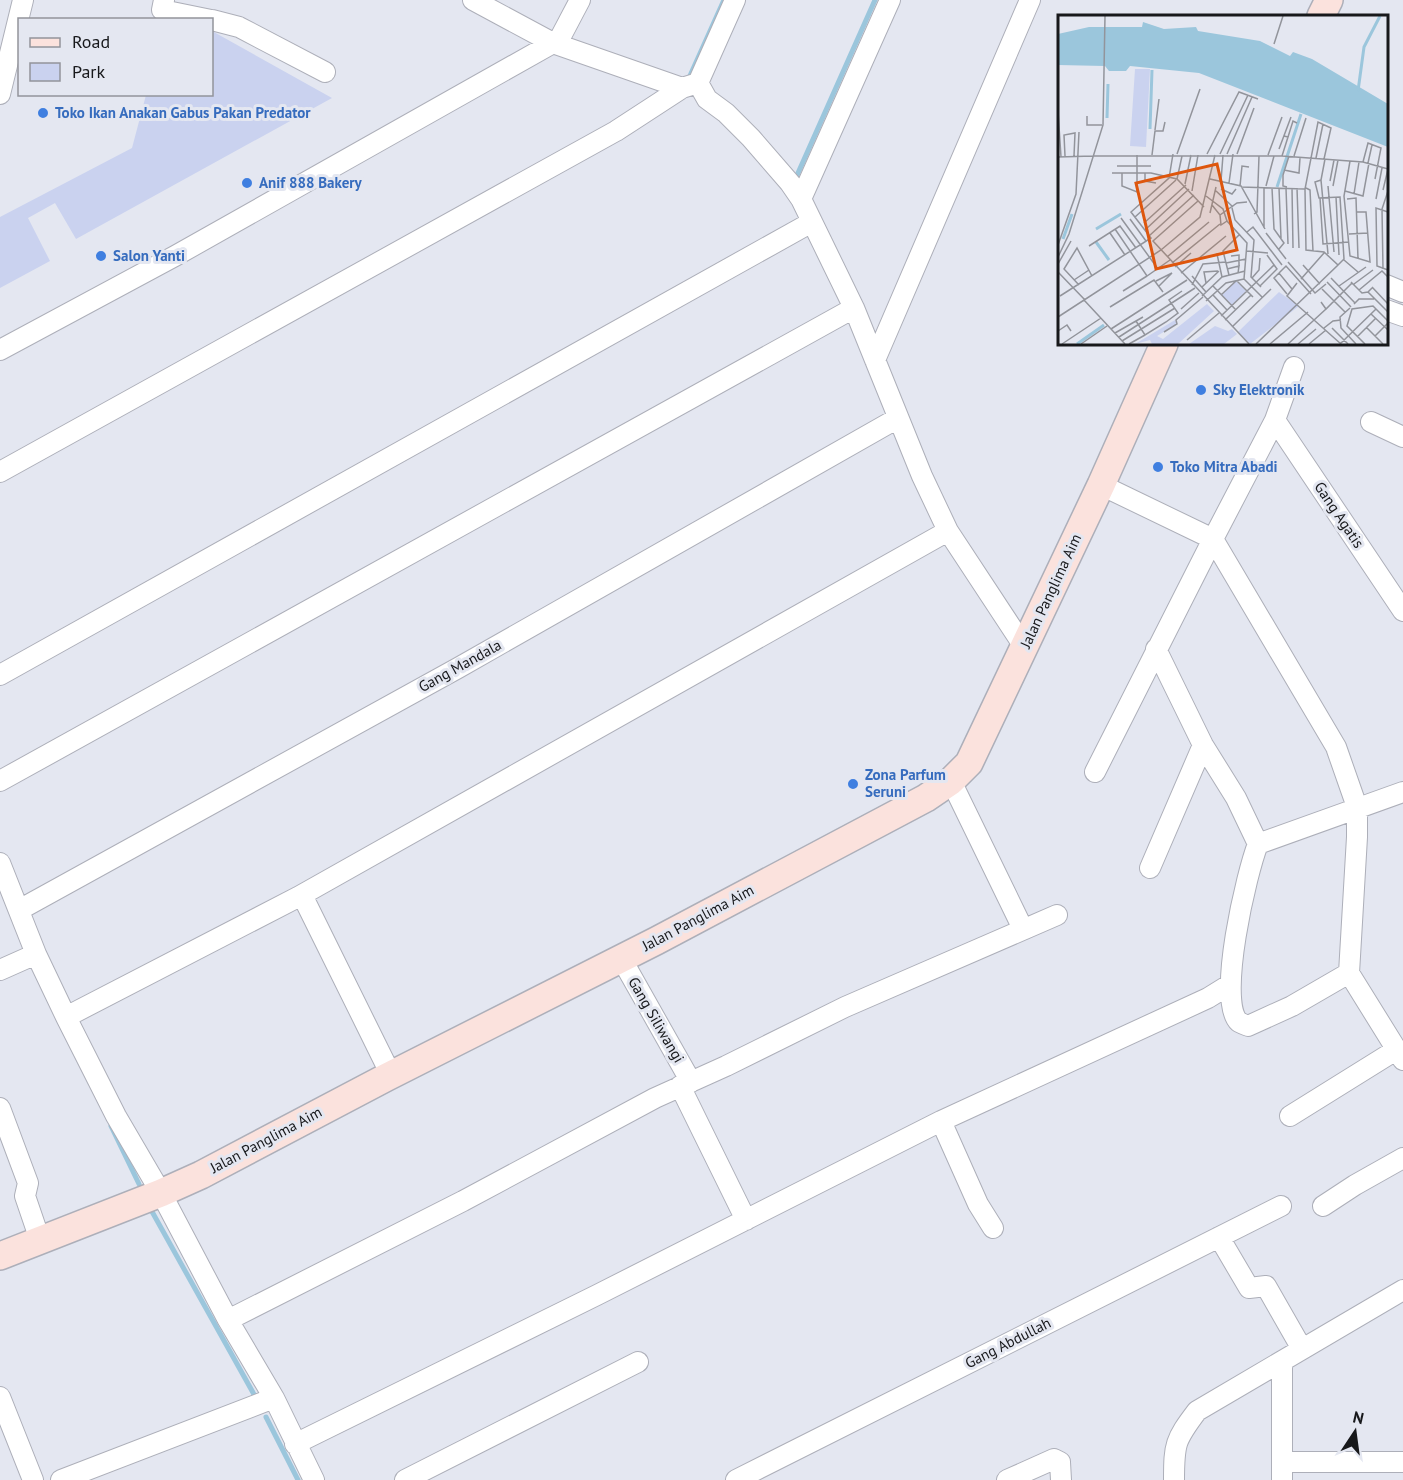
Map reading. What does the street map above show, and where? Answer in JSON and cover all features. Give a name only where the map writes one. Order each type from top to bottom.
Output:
[{"type":"street","points":[[19,18],[23,0]]},
{"type":"street","points":[[164,0],[162,10],[201,18]]},
{"type":"street","points":[[473,0],[553,43],[690,85],[726,114],[790,183],[801,199],[854,308],[922,476],[948,531],[1025,648]]},
{"type":"street","points":[[0,350],[232,224],[553,43],[560,38],[580,0]]},
{"type":"street","points":[[0,472],[616,131],[690,85],[735,0]]},
{"type":"street","points":[[801,199],[890,0]]},
{"type":"street","points":[[875,360],[1030,0]]},
{"type":"street","points":[[1322,15],[1329,0]]},
{"type":"street","points":[[0,94],[18,20]]},
{"type":"street","points":[[213,21],[249,31],[325,72]]},
{"type":"street","points":[[0,675],[812,222]]},
{"type":"street","points":[[0,781],[854,308]]},
{"type":"street","points":[[1388,311],[1403,316]]},
{"type":"street","name":"Jalan Panglima Aim","points":[[0,1256],[161,1193],[201,1174],[908,808],[951,781],[969,763],[1101,485],[1164,345]]},
{"type":"street","points":[[1095,772],[1275,420],[1294,367]]},
{"type":"street","name":"Gang Mandala","points":[[19,910],[458,668],[898,418]]},
{"type":"street","name":"Gang Agatis","points":[[1275,420],[1403,612]]},
{"type":"street","points":[[1371,422],[1403,437]]},
{"type":"street","points":[[1101,485],[1213,538],[1336,747],[1357,807],[1349,973],[1400,1055],[1290,1116]]},
{"type":"street","points":[[66,1017],[302,895],[948,531]]},
{"type":"street","points":[[1156,650],[1203,746],[1236,798],[1258,844],[1244,887],[1229,985],[1236,1017],[1240,1023],[1248,1026],[1292,1006],[1349,973]]},
{"type":"street","points":[[1150,868],[1203,746]]},
{"type":"street","points":[[951,781],[1023,929]]},
{"type":"street","points":[[1258,844],[1403,792]]},
{"type":"street","points":[[0,863],[36,954],[116,1116],[161,1193],[228,1320],[273,1398],[314,1480]]},
{"type":"street","points":[[302,895],[391,1075]]},
{"type":"street","points":[[228,1320],[463,1201],[655,1098],[845,1007],[1057,915]]},
{"type":"street","points":[[0,970],[36,954]]},
{"type":"street","name":"Gang Siliwangi","points":[[621,958],[686,1084],[746,1220]]},
{"type":"street","points":[[295,1444],[941,1121],[1208,998],[1229,985]]},
{"type":"street","points":[[0,1108],[28,1183],[25,1196],[40,1240]]},
{"type":"street","points":[[941,1121],[978,1204],[993,1228]]},
{"type":"street","points":[[1323,1206],[1403,1158]]},
{"type":"street","name":"Gang Abdullah","points":[[736,1480],[1281,1206]]},
{"type":"street","points":[[1219,1237],[1249,1288],[1266,1286],[1302,1349]]},
{"type":"street","points":[[1174,1480],[1176,1444],[1197,1411],[1403,1290]]},
{"type":"street","points":[[1282,1361],[1282,1471],[1403,1462]]},
{"type":"street","points":[[405,1480],[638,1362]]},
{"type":"street","points":[[0,1397],[33,1480]]},
{"type":"street","points":[[61,1480],[273,1398]]},
{"type":"street","points":[[1007,1480],[1054,1459],[1060,1462],[1061,1480]]},
{"type":"green space","points":[[213,32],[332,98],[76,239],[55,203],[28,218],[50,261],[0,288],[0,217],[132,148],[146,96],[213,96]]},
{"type":"waterway","points":[[689,78],[724,0]]},
{"type":"waterway","points":[[794,182],[875,0]]},
{"type":"waterway","points":[[111,1126],[139,1184]]},
{"type":"waterway","points":[[150,1208],[256,1398]]},
{"type":"waterway","points":[[266,1417],[298,1480]]},
{"type":"place","name":"Toko Ikan Anakan Gabus Pakan Predator","points":[[43,113]]},
{"type":"place","name":"Anif 888 Bakery","points":[[247,183]]},
{"type":"place","name":"Salon Yanti","points":[[101,256]]},
{"type":"place","name":"Sky Elektronik","points":[[1201,390]]},
{"type":"place","name":"Toko Mitra Abadi","points":[[1158,467]]},
{"type":"place","name":"Zona Parfum Seruni","points":[[853,784]]}]
